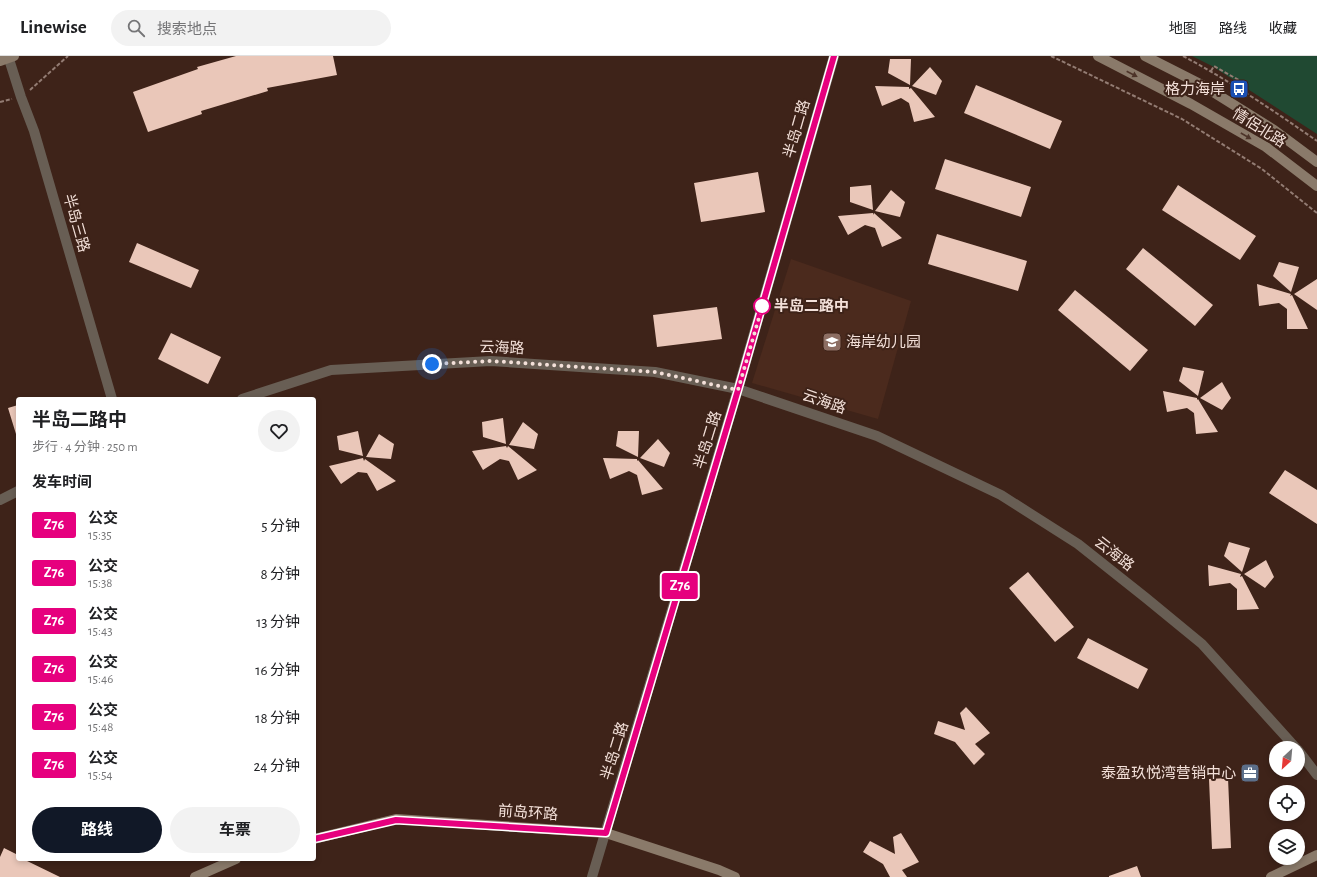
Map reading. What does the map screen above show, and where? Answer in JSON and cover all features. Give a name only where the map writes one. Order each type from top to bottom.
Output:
[{"type":"street","name":"半岛二路","points":[[592,877],[738,390],[834,56]]},
{"type":"street","name":"情侶北路","points":[[1098,56],[1191,104],[1259,144],[1317,186]]},
{"type":"street","name":"情侶北路","points":[[1145,56],[1202,85],[1274,130],[1317,162]]},
{"type":"street","name":"半岛三路","points":[[8,58],[34,130],[111,397]]},
{"type":"street","name":"云海路","points":[[248,397],[331,370],[491,361],[655,372],[738,390],[877,436],[1001,495],[1078,544],[1202,644],[1290,741]]},
{"type":"street","points":[[0,500],[16,492]]},
{"type":"street","name":"云海路","points":[[1305,759],[1317,775]]},
{"type":"street","name":"前岛环路","points":[[316,839],[396,820],[606,833],[719,870],[735,877]]},
{"type":"street","points":[[1271,877],[1317,855]]},
{"type":"street","points":[[194,877],[231,861]]},
{"type":"path","points":[[0,102],[21,97],[68,56]]},
{"type":"path","points":[[1051,56],[1182,119],[1262,169],[1317,212]]},
{"type":"path","points":[[1183,56],[1211,71],[1317,141]]},
{"type":"path","points":[[1211,71],[1214,66],[1242,82]]},
{"type":"shaded area","name":"海岸幼儿园","points":[[791,259],[911,301],[878,419],[752,383]]},
{"type":"green space","points":[[1192,56],[1317,56],[1317,134],[1212,66]]},
{"type":"building","points":[[236,56],[333,56],[337,75],[267,88],[268,91],[201,111],[202,114],[148,132],[133,92],[198,69],[197,67]]},
{"type":"building","points":[[890,59],[911,59],[910,85],[888,73]]},
{"type":"building","points":[[930,67],[942,81],[936,95],[912,86]]},
{"type":"building","points":[[976,85],[1062,121],[1050,149],[964,113]]},
{"type":"building","points":[[875,86],[911,88],[935,117],[914,122],[909,103],[901,98],[882,106]]},
{"type":"building","points":[[945,159],[1031,187],[1021,217],[935,189]]},
{"type":"building","points":[[758,172],[765,212],[701,222],[694,183]]},
{"type":"building","points":[[871,185],[873,210],[850,202],[850,187]]},
{"type":"building","points":[[1178,185],[1256,236],[1240,260],[1162,210]]},
{"type":"building","points":[[891,190],[905,202],[900,217],[875,211]]},
{"type":"building","points":[[873,213],[873,215],[874,213],[902,238],[882,247],[875,228],[865,225],[848,235],[838,216]]},
{"type":"building","points":[[937,234],[1027,261],[1018,291],[928,264]]},
{"type":"building","points":[[137,243],[199,270],[191,288],[129,262]]},
{"type":"building","points":[[1143,248],[1213,305],[1195,326],[1126,269]]},
{"type":"building","points":[[1279,262],[1299,267],[1291,292],[1273,276]]},
{"type":"building","points":[[1317,279],[1317,310],[1294,294]]},
{"type":"building","points":[[1257,284],[1291,294],[1290,296],[1292,295],[1308,329],[1287,329],[1287,309],[1279,303],[1259,306]]},
{"type":"building","points":[[1075,290],[1148,350],[1130,371],[1058,310]]},
{"type":"building","points":[[717,307],[722,339],[657,347],[653,315]]},
{"type":"building","points":[[171,333],[221,357],[208,384],[158,359]]},
{"type":"building","points":[[1183,367],[1204,371],[1198,396],[1179,381]]},
{"type":"building","points":[[1222,382],[1231,398],[1222,410],[1200,398]]},
{"type":"building","points":[[1163,391],[1197,398],[1218,432],[1196,434],[1194,413],[1187,408],[1167,412]]},
{"type":"building","points":[[16,406],[16,434],[8,408]]},
{"type":"building","points":[[503,418],[506,444],[483,437],[482,422]]},
{"type":"building","points":[[523,422],[538,434],[534,449],[509,445]]},
{"type":"building","points":[[358,431],[363,456],[339,450],[337,436]]},
{"type":"building","points":[[618,431],[639,431],[638,457],[616,446]]},
{"type":"building","points":[[379,434],[394,444],[391,459],[366,457]]},
{"type":"building","points":[[658,439],[670,453],[664,467],[640,458]]},
{"type":"building","points":[[506,446],[507,448],[508,446],[537,470],[518,480],[509,461],[500,459],[483,470],[472,451]]},
{"type":"building","points":[[363,458],[364,461],[365,459],[396,481],[377,491],[367,473],[358,472],[341,484],[329,466]]},
{"type":"building","points":[[603,458],[637,459],[637,461],[638,460],[663,489],[642,495],[637,475],[629,471],[610,479]]},
{"type":"building","points":[[1285,470],[1317,490],[1317,524],[1269,493]]},
{"type":"building","points":[[1229,542],[1250,548],[1242,572],[1224,556]]},
{"type":"building","points":[[1266,560],[1274,577],[1265,588],[1244,574]]},
{"type":"building","points":[[1208,565],[1241,574],[1240,577],[1242,576],[1259,609],[1237,610],[1237,589],[1230,583],[1209,586]]},
{"type":"building","points":[[1028,572],[1074,627],[1055,642],[1009,588]]},
{"type":"building","points":[[1088,638],[1148,669],[1138,689],[1077,658]]},
{"type":"building","points":[[966,707],[990,733],[975,744],[985,754],[974,765],[955,742],[934,734],[938,721],[965,730],[960,713]]},
{"type":"building","points":[[1228,778],[1231,848],[1212,849],[1209,779]]},
{"type":"building","points":[[901,833],[919,862],[902,870],[907,877],[890,877],[883,864],[863,852],[870,841],[895,854],[893,837]]},
{"type":"building","points":[[4,848],[16,854],[16,861],[27,861],[60,877],[0,877],[0,857]]},
{"type":"building","points":[[1137,866],[1141,877],[1109,877],[1109,876]]},
{"type":"bus line","name":"Z76","points":[[316,839],[396,820],[606,833],[738,390],[834,56]]},
{"type":"place","name":"格力海岸","points":[[1239,89]]},
{"type":"place","name":"半岛二路中","points":[[762,306]]},
{"type":"place","name":"海岸幼儿园","points":[[832,342]]},
{"type":"place","name":"泰盈玖悦湾营销中心","points":[[1250,773]]},
{"type":"route","points":[[432,364],[491,361],[655,372],[738,390],[763,304],[762,306]]}]
